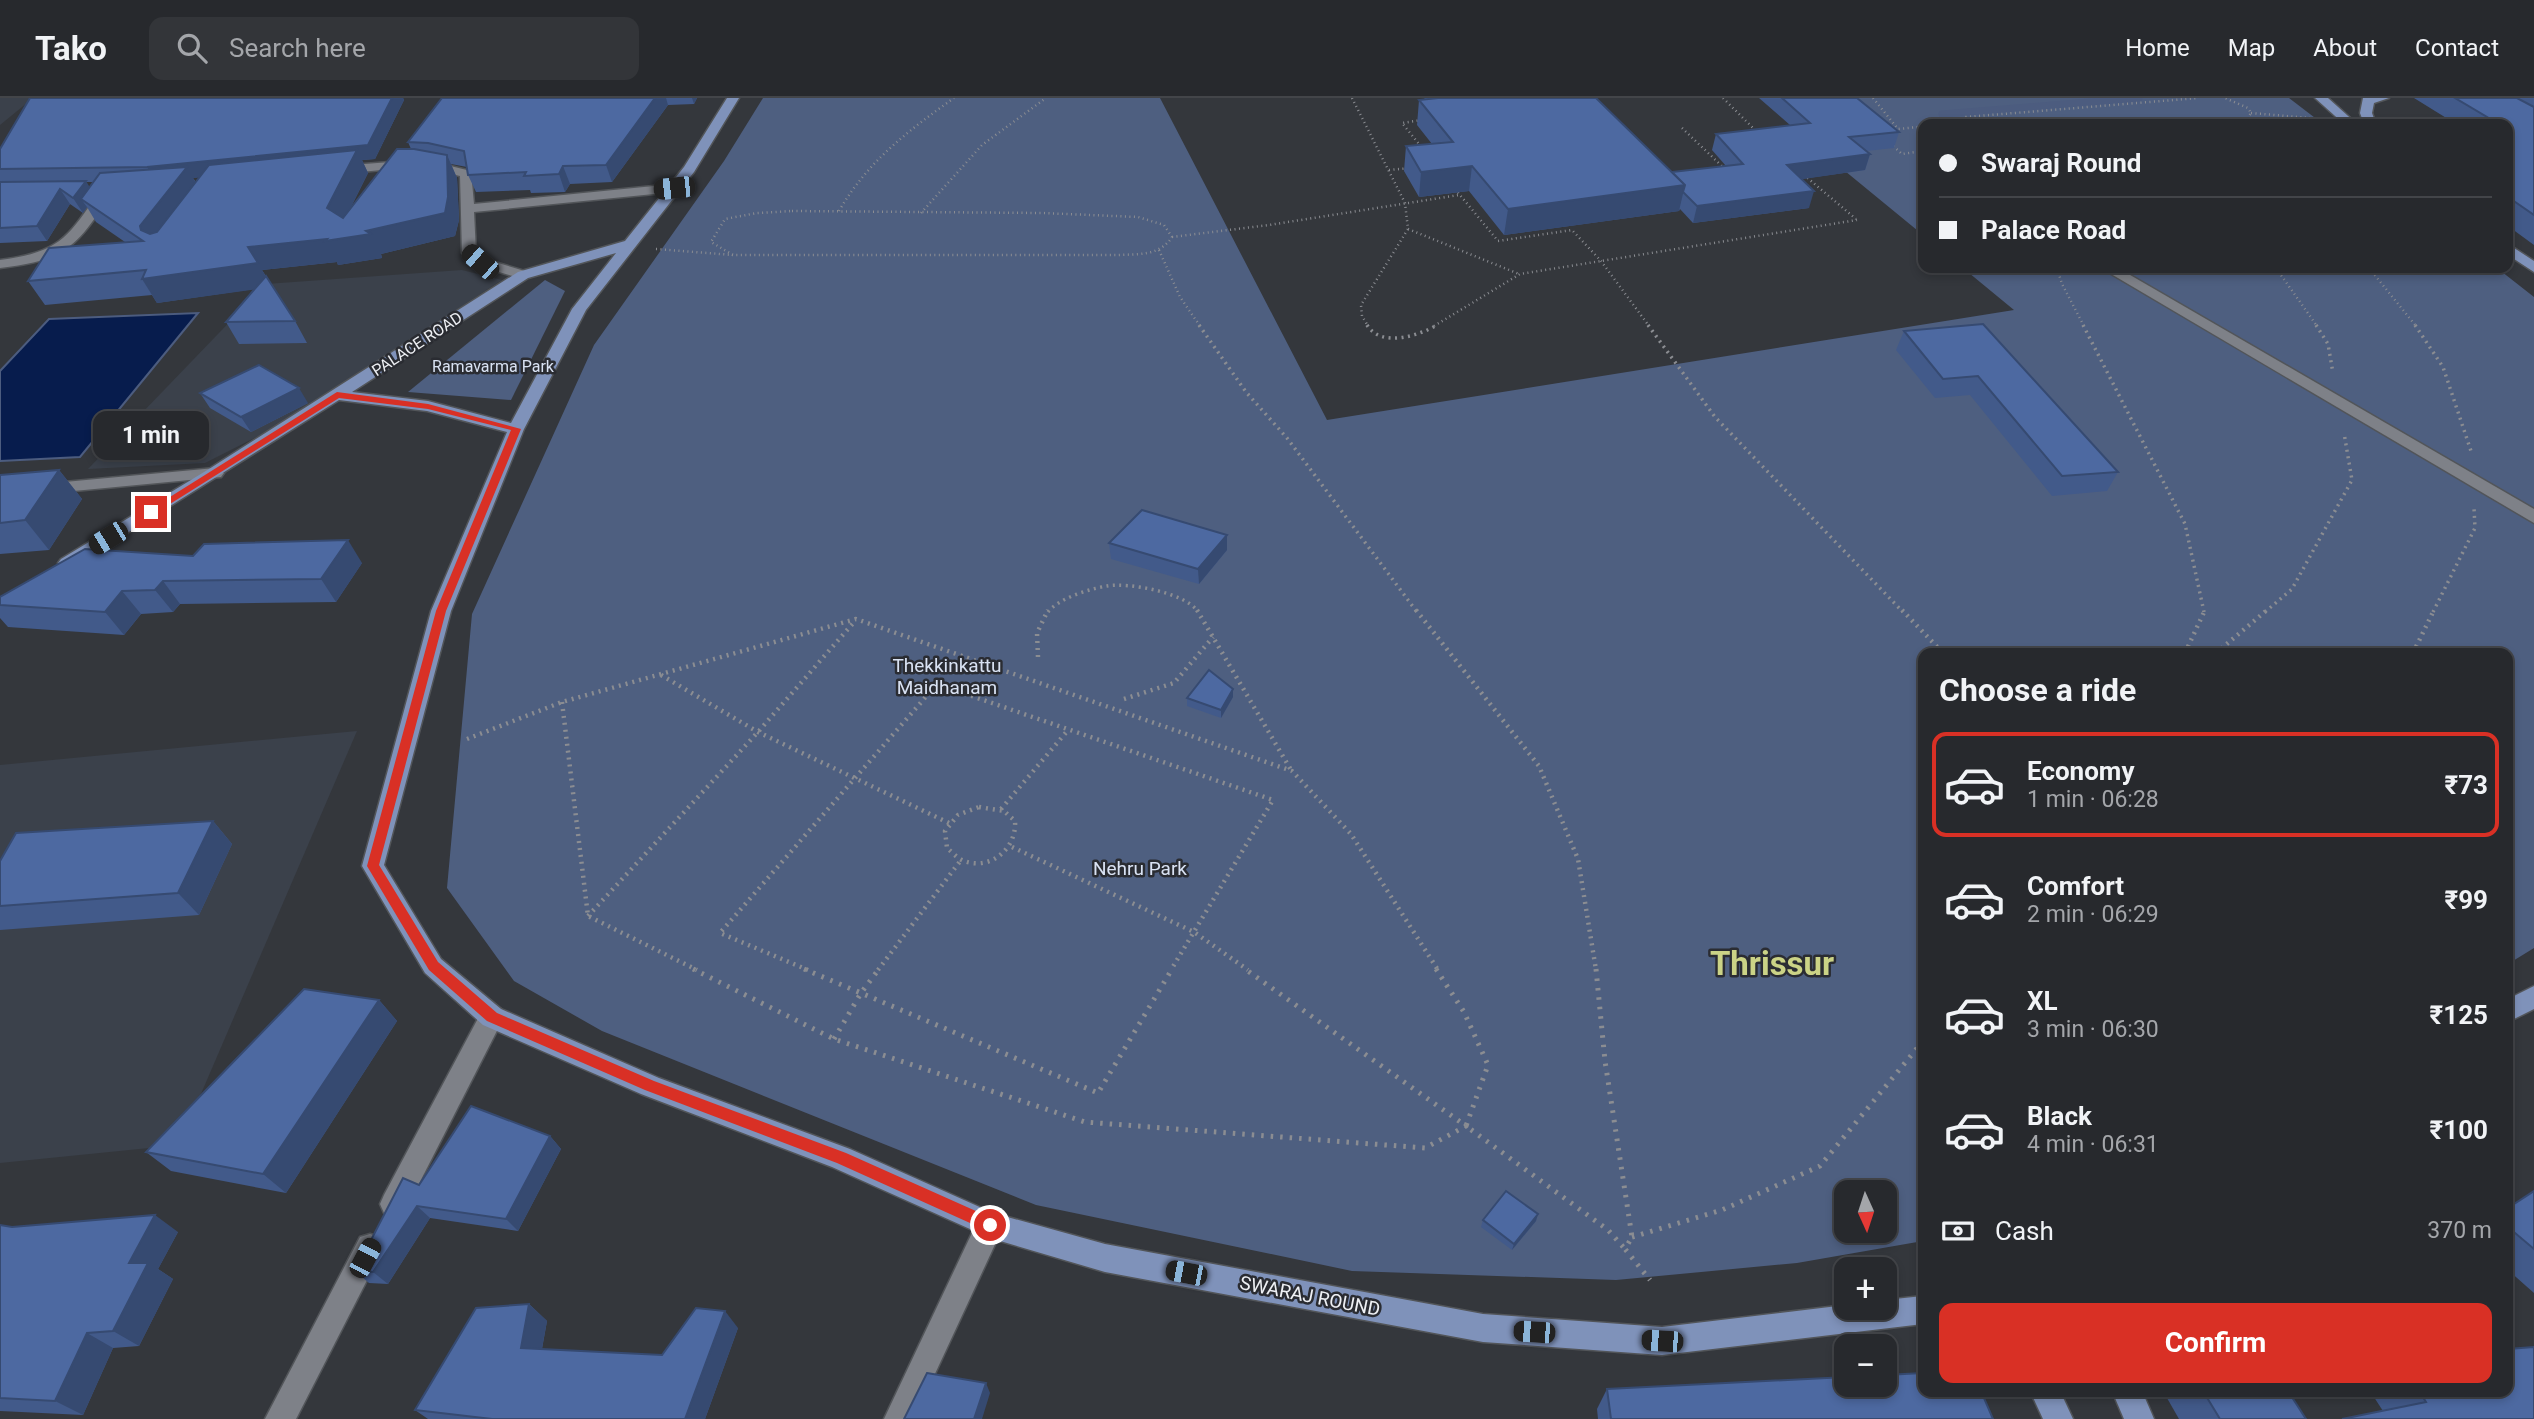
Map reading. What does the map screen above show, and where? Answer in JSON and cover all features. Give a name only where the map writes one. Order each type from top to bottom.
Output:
[{"type":"main road","name":"SWARAJ ROUND","points":[[733,98],[674,188],[579,309],[516,429],[441,611],[373,866],[433,966],[492,1017],[650,1086],[841,1158],[990,1225],[1105,1258],[1483,1328],[1662,1341],[1918,1311]]},
{"type":"main road","points":[[2321,98],[2345,119]]},
{"type":"main road","points":[[2368,119],[2366,113],[2368,100],[2383,98]]},
{"type":"main road","name":"PALACE ROAD","points":[[57,570],[523,275],[631,244]]},
{"type":"main road","points":[[2513,252],[2534,268]]},
{"type":"main road","points":[[337,395],[428,406],[516,429]]},
{"type":"main road","points":[[2513,1009],[2534,996]]},
{"type":"main road","points":[[2048,1397],[2058,1419]]},
{"type":"main road","points":[[2130,1397],[2139,1419]]},
{"type":"street","points":[[327,172],[420,164],[446,167],[466,174],[469,253],[480,262],[523,275]]},
{"type":"street","points":[[467,209],[674,188]]},
{"type":"street","points":[[0,264],[36,261],[58,253],[73,242],[108,189]]},
{"type":"street","points":[[2117,273],[2534,517]]},
{"type":"street","points":[[0,493],[215,472]]},
{"type":"street","points":[[280,1419],[492,1017]]},
{"type":"street","points":[[899,1419],[990,1225]]},
{"type":"path","points":[[839,211],[861,178],[886,153],[912,128],[954,98]]},
{"type":"path","points":[[921,213],[982,145],[1046,98]]},
{"type":"path","points":[[1352,98],[1405,203],[1408,229],[1361,305],[1362,316],[1371,331],[1382,337],[1418,336],[1520,275],[1857,220],[1797,169]]},
{"type":"path","points":[[1723,98],[1759,134]]},
{"type":"path","points":[[1873,98],[1898,129]]},
{"type":"path","points":[[1961,119],[2197,98]]},
{"type":"path","points":[[2225,98],[2248,108],[2251,113]]},
{"type":"path","points":[[2251,113],[2314,118]]},
{"type":"path","points":[[2247,119],[2251,113]]},
{"type":"path","points":[[1427,154],[1402,123],[1429,120]]},
{"type":"path","points":[[1888,130],[1918,127]]},
{"type":"path","points":[[1682,128],[1727,171],[1713,173]]},
{"type":"path","points":[[1885,138],[1902,153],[1918,151]]},
{"type":"path","points":[[1880,146],[1892,144]]},
{"type":"path","points":[[1388,170],[1412,167]]},
{"type":"path","points":[[1452,185],[1498,241],[1572,230],[1601,261],[1715,417],[1938,648]]},
{"type":"path","points":[[1172,237],[1258,227],[1460,195]]},
{"type":"path","points":[[733,255],[711,242],[725,219],[757,213],[1042,213],[1138,217],[1164,225],[1172,237]]},
{"type":"path","points":[[1408,229],[1520,275]]},
{"type":"path","points":[[631,244],[670,252],[733,255],[1105,255],[1159,250],[1169,244],[1172,237]]},
{"type":"path","points":[[1159,250],[1180,297],[1246,392],[1287,438],[1412,605],[1539,766],[1578,859],[1595,955],[1605,1061],[1632,1237],[1625,1249]]},
{"type":"path","points":[[2059,273],[2185,524],[2205,610],[2187,648]]},
{"type":"path","points":[[2222,648],[2292,589],[2352,480],[2328,344],[2280,273]]},
{"type":"path","points":[[588,916],[834,1039],[1085,1122],[1425,1148],[1466,1125],[1488,1065],[1464,1012],[1351,834],[1292,771],[1193,604],[1153,589],[1109,585],[1081,593],[1049,609],[1037,634],[1038,657]]},
{"type":"path","points":[[588,916],[758,732],[856,619]]},
{"type":"path","points":[[467,739],[562,702],[856,619],[1292,771]]},
{"type":"path","points":[[1124,699],[1174,683],[1213,637]]},
{"type":"path","points":[[660,675],[758,732],[949,823]]},
{"type":"path","points":[[937,684],[1273,800],[1098,1093],[720,933],[854,780],[937,684]]},
{"type":"path","points":[[562,702],[588,916]]},
{"type":"path","points":[[1001,809],[1069,729]]},
{"type":"path","points":[[979,807],[1001,809],[1009,814],[1017,829],[1012,847],[994,859],[972,863],[952,855],[944,840],[949,823],[967,810],[979,807]]},
{"type":"path","points":[[1012,847],[1194,932],[1466,1125],[1608,1230],[1650,1280]]},
{"type":"path","points":[[834,1039],[861,993],[961,860]]},
{"type":"path","points":[[1632,1237],[1722,1210],[1820,1166],[1918,1047]]},
{"type":"shaded area","points":[[0,98],[33,98],[0,125]]},
{"type":"shaded area","points":[[462,270],[502,280],[278,426],[205,463],[88,469],[266,284]]},
{"type":"shaded area","points":[[357,731],[179,1145],[0,1163],[0,765]]},
{"type":"green space","name":"Thekkinkattu Maidhanam","points":[[763,98],[1160,98],[1327,420],[2014,310],[1969,273],[2503,273],[2534,297],[2534,948],[2513,961],[2513,648],[1918,648],[1918,1242],[1797,1263],[1616,1280],[1352,1271],[1036,1205],[602,1031],[514,981],[447,888],[472,614],[594,345],[724,161]]},
{"type":"green space","points":[[1836,98],[2289,98],[2316,119],[1918,119],[1918,231],[1795,130]]},
{"type":"green space","name":"Ramavarma Park","points":[[545,280],[565,291],[511,400],[408,392]]},
{"type":"water","points":[[198,313],[80,457],[0,461],[0,371],[49,319]]},
{"type":"building","points":[[30,98],[392,98],[368,145],[147,167],[0,169],[0,149]]},
{"type":"building","points":[[442,98],[655,98],[606,165],[563,166],[559,174],[524,176],[526,172],[468,175],[464,151],[428,143],[408,142]]},
{"type":"building","points":[[1596,98],[1685,185],[1508,209],[1472,166],[1421,172],[1406,146],[1453,142],[1419,100]]},
{"type":"building","points":[[1782,98],[1857,98],[1899,132],[1849,137],[1870,154],[1787,165],[1814,191],[1697,206],[1683,192],[1685,185],[1672,172],[1743,164],[1716,134],[1810,123]]},
{"type":"building","points":[[2455,98],[2517,98],[2534,107],[2534,215],[2513,200],[2513,119],[2491,119]]},
{"type":"building","points":[[397,149],[447,155],[448,197],[445,213],[366,231],[371,234],[325,241],[327,239],[248,247],[258,263],[142,279],[146,270],[28,281],[49,248],[143,241],[81,199],[100,173],[187,167],[140,226],[141,230],[150,234],[157,232],[209,165],[357,150],[327,208],[343,218]]},
{"type":"building","points":[[86,181],[73,198],[60,189],[37,226],[0,228],[0,182]]},
{"type":"building","points":[[266,276],[295,321],[226,322]]},
{"type":"building","points":[[1983,324],[2118,472],[2062,476],[1978,376],[1943,379],[1904,331]]},
{"type":"building","points":[[259,365],[299,388],[241,417],[200,393]]},
{"type":"building","points":[[59,470],[25,520],[0,523],[0,475]]},
{"type":"building","points":[[1142,510],[1227,535],[1198,569],[1109,543]]},
{"type":"building","points":[[348,540],[321,579],[163,581],[155,590],[122,591],[105,612],[0,605],[0,597],[85,549],[193,556],[204,544]]},
{"type":"building","points":[[1209,670],[1233,689],[1221,710],[1187,698]]},
{"type":"building","points":[[213,821],[178,893],[0,906],[0,861],[16,833]]},
{"type":"building","points":[[304,989],[379,1000],[263,1174],[146,1152]]},
{"type":"building","points":[[471,1106],[550,1136],[506,1219],[417,1206],[373,1272],[355,1271],[403,1178],[419,1185]]},
{"type":"building","points":[[1506,1191],[1538,1214],[1514,1244],[1483,1220]]},
{"type":"building","points":[[2534,1191],[2534,1249],[2513,1231],[2513,1205]]},
{"type":"building","points":[[155,1215],[129,1263],[148,1263],[113,1331],[87,1333],[55,1401],[0,1398],[0,1225],[12,1227]]},
{"type":"building","points":[[529,1304],[521,1348],[662,1355],[696,1308],[725,1311],[685,1419],[492,1419],[415,1410],[476,1308]]},
{"type":"building","points":[[2534,1347],[2534,1419],[2342,1419],[2426,1402],[2423,1397],[2513,1397],[2513,1349]]},
{"type":"building","points":[[927,1373],[986,1383],[974,1419],[904,1419]]},
{"type":"building","points":[[1918,1373],[1918,1397],[1984,1397],[1993,1419],[1611,1419],[1607,1389],[1834,1378],[1834,1397],[1897,1397],[1897,1374]]},
{"type":"building","points":[[2207,1397],[2292,1397],[2306,1419],[2220,1419]]},
{"type":"waterway","points":[[1942,114],[2139,98]]},
{"type":"district","name":"Thrissur","points":[[1772,963]]},
{"type":"route","points":[[151,512],[337,395],[428,406],[516,429],[441,611],[373,866],[433,966],[492,1017],[650,1086],[841,1158],[990,1225]]},
{"type":"park label","name":"Nehru Park","points":[[1140,868]]}]
